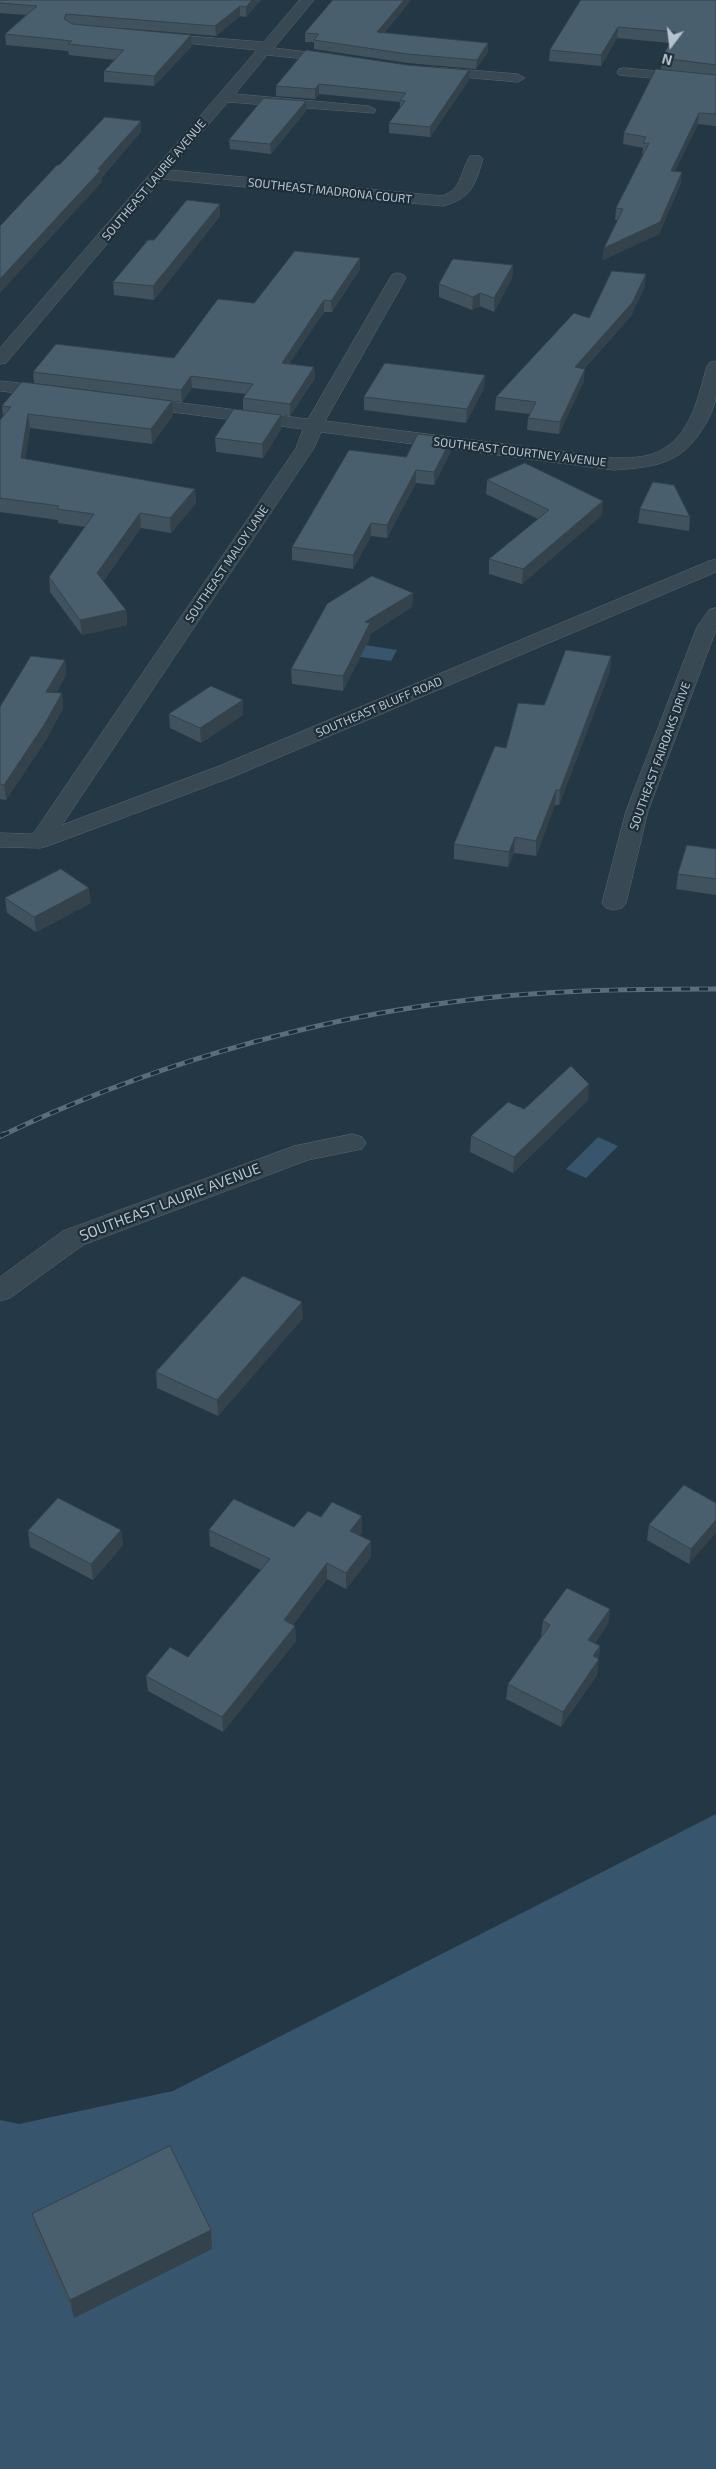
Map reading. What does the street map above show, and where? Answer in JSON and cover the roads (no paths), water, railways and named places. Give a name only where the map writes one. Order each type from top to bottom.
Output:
[{"type":"street","name":"SOUTHEAST LAURIE AVENUE","points":[[0,359],[307,0]]},
{"type":"street","points":[[142,35],[308,54],[353,62]]},
{"type":"street","points":[[416,70],[518,78]]},
{"type":"street","points":[[624,72],[716,80]]},
{"type":"street","points":[[225,97],[369,110]]},
{"type":"street","name":"SOUTHEAST MADRONA COURT","points":[[159,174],[443,201],[452,199],[471,180],[470,174],[475,159]]},
{"type":"street","name":"SOUTHEAST MALOY LANE","points":[[40,841],[305,448],[320,411],[398,278]]},
{"type":"street","name":"SOUTHEAST COURTNEY AVENUE","points":[[115,400],[614,464],[653,460],[676,451],[691,437],[699,420],[716,366]]},
{"type":"street","points":[[0,386],[76,395]]},
{"type":"street","name":"SOUTHEAST BLUFF ROAD","points":[[40,841],[227,771],[716,565]]},
{"type":"street","name":"SOUTHEAST FAIROAKS DRIVE","points":[[614,902],[637,811],[707,628],[716,614]]},
{"type":"street","points":[[0,840],[40,841]]},
{"type":"street","name":"SOUTHEAST LAURIE AVENUE","points":[[0,1291],[74,1238],[303,1152],[353,1143]]},
{"type":"water","points":[[352,643],[397,650],[391,661],[346,655]]},
{"type":"water","points":[[598,1137],[618,1146],[586,1178],[566,1169]]},
{"type":"water","points":[[716,1814],[716,2469],[0,2469],[0,2120],[19,2124],[173,2091]]},
{"type":"railway","points":[[1,1136],[108,1090],[164,1070],[221,1051],[337,1022],[452,1002],[518,995],[617,990],[716,989]]},
{"type":"railway","points":[[0,1136],[4,1134]]}]
